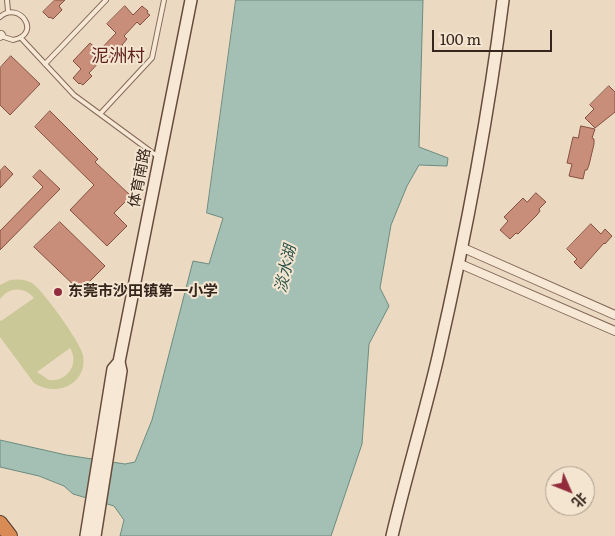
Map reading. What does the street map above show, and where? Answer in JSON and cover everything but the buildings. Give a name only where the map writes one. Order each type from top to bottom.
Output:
[{"type":"highway","points":[[0,524],[10,536]]},
{"type":"street","name":"体育南路","points":[[95,536],[93,522],[109,419],[121,371],[119,362],[191,0]]},
{"type":"street","points":[[392,536],[437,359],[458,263],[480,151],[502,0]]},
{"type":"street","points":[[461,247],[615,315]]},
{"type":"street","points":[[458,263],[615,331]]},
{"type":"street","name":"体育南路","points":[[86,536],[93,522]]},
{"type":"lane","points":[[7,0],[8,11]]},
{"type":"lane","points":[[45,64],[106,0]]},
{"type":"lane","points":[[100,114],[152,58],[164,0]]},
{"type":"lane","points":[[0,16],[8,11],[20,12],[26,19],[26,31],[21,38],[12,40],[0,35]]},
{"type":"lane","points":[[21,38],[74,95],[159,157]]},
{"type":"shaded area","points":[[10,280],[32,283],[52,305],[69,329],[81,349],[83,365],[81,374],[69,386],[52,389],[34,383],[0,337],[0,320],[34,298],[26,291],[12,290],[0,299],[0,285]],"holes":[[[70,348],[73,354],[70,371],[61,378],[49,380],[37,372]]]},
{"type":"water","name":"淡水湖","points":[[236,0],[423,0],[419,147],[448,158],[447,166],[419,165],[407,186],[391,225],[380,288],[389,306],[369,344],[362,444],[331,536],[120,536],[124,520],[114,506],[73,494],[64,486],[39,476],[0,467],[0,440],[66,455],[125,464],[135,462],[152,420],[193,261],[209,264],[223,218],[207,213]]},
{"type":"place","name":"东莞市沙田镇第一小学","points":[[58,292]]},
{"type":"district","name":"泥洲村","points":[[118,57]]}]
